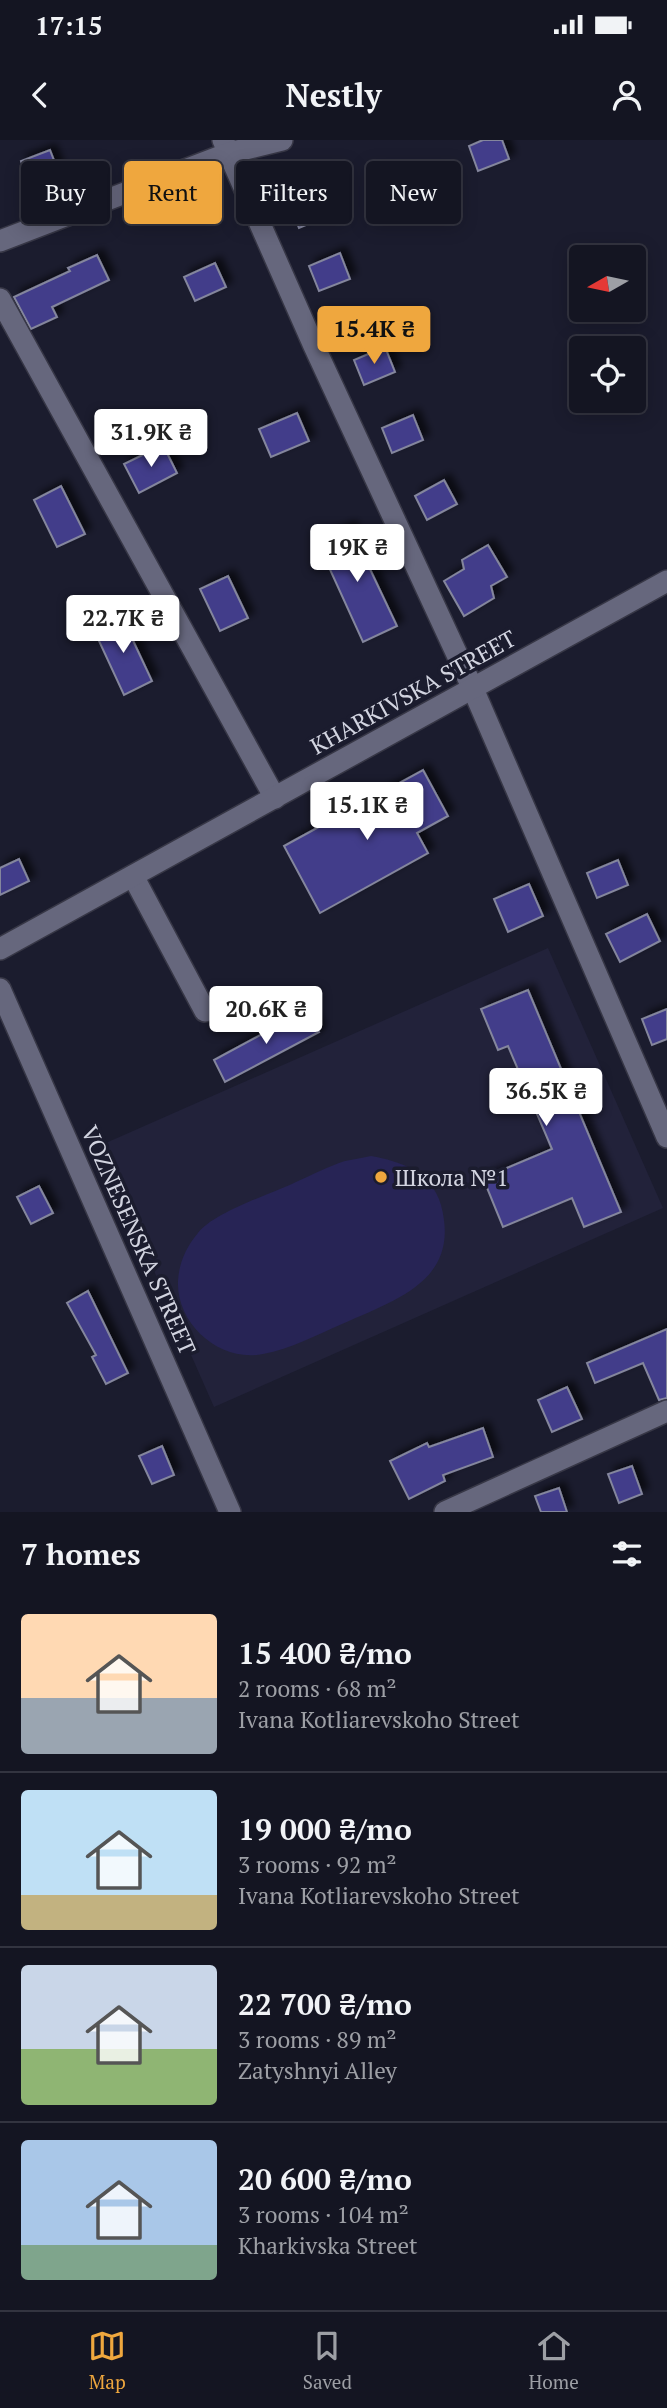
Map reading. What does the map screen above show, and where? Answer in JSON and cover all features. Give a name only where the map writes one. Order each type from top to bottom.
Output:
[{"type":"street","points":[[0,242],[226,146],[282,140]]},
{"type":"street","points":[[226,146],[314,346],[473,689],[667,1137]]},
{"type":"street","points":[[0,299],[275,798]]},
{"type":"street","name":"KHARKIVSKA STREET","points":[[0,950],[667,581]]},
{"type":"street","points":[[133,876],[205,1011]]},
{"type":"street","name":"VOZNESENSKA STREET","points":[[0,989],[230,1512]]},
{"type":"street","points":[[445,1512],[667,1411]]},
{"type":"shaded area","name":"Школа №1","points":[[548,948],[663,1208],[214,1407],[99,1146]]},
{"type":"shaded area","points":[[371,1156],[414,1170],[423,1176],[437,1194],[445,1231],[442,1252],[433,1269],[403,1295],[284,1349],[263,1354],[232,1353],[204,1337],[193,1326],[185,1312],[179,1297],[178,1281],[184,1256],[198,1233],[217,1218],[244,1204],[339,1163]]},
{"type":"building","points":[[483,140],[502,140],[509,159],[478,171],[469,146]]},
{"type":"building","points":[[50,150],[54,161],[21,161]]},
{"type":"building","points":[[340,253],[350,279],[319,291],[309,266]]},
{"type":"building","points":[[97,255],[109,280],[52,307],[57,317],[31,329],[14,297]]},
{"type":"building","points":[[215,263],[226,287],[195,301],[184,277]]},
{"type":"building","points":[[385,347],[395,372],[364,385],[354,360]]},
{"type":"building","points":[[297,413],[309,441],[271,457],[259,429]]},
{"type":"building","points":[[413,415],[423,440],[392,453],[382,428]]},
{"type":"building","points":[[163,445],[177,473],[139,493],[124,464]]},
{"type":"building","points":[[444,480],[457,504],[427,520],[415,496]]},
{"type":"building","points":[[61,486],[85,534],[57,547],[34,500]]},
{"type":"building","points":[[350,527],[397,626],[363,642],[317,541]]},
{"type":"building","points":[[488,545],[507,577],[491,586],[494,598],[464,616],[444,581],[464,569],[462,560]]},
{"type":"building","points":[[228,576],[248,618],[220,631],[200,589]]},
{"type":"building","points":[[121,615],[152,681],[124,695],[93,628]]},
{"type":"building","points":[[423,770],[448,816],[417,833],[428,853],[320,913],[284,846]]},
{"type":"building","points":[[19,859],[29,881],[0,895],[0,868]]},
{"type":"building","points":[[618,860],[628,885],[597,898],[587,873]]},
{"type":"building","points":[[529,884],[543,916],[508,932],[494,899]]},
{"type":"building","points":[[647,914],[660,941],[620,962],[606,934]]},
{"type":"building","points":[[528,990],[621,1212],[584,1227],[572,1198],[503,1227],[483,1178],[552,1149],[508,1046],[498,1050],[481,1009]]},
{"type":"building","points":[[667,1009],[667,1039],[652,1045],[642,1019]]},
{"type":"building","points":[[307,1010],[319,1032],[225,1082],[214,1060]]},
{"type":"building","points":[[39,1186],[53,1213],[31,1224],[17,1197]]},
{"type":"building","points":[[88,1291],[128,1373],[106,1384],[92,1357],[96,1355],[67,1303]]},
{"type":"building","points":[[667,1329],[667,1398],[659,1400],[643,1363],[595,1383],[587,1363]]},
{"type":"building","points":[[567,1387],[582,1419],[552,1432],[538,1400]]},
{"type":"building","points":[[483,1428],[493,1457],[443,1475],[445,1481],[409,1499],[390,1461],[427,1443],[429,1447]]},
{"type":"building","points":[[162,1446],[174,1475],[152,1484],[139,1456]]},
{"type":"building","points":[[632,1466],[642,1494],[619,1503],[608,1474]]},
{"type":"building","points":[[559,1488],[567,1512],[541,1512],[535,1496]]},
{"type":"place","name":"Школа №1","points":[[381,1177]]}]
